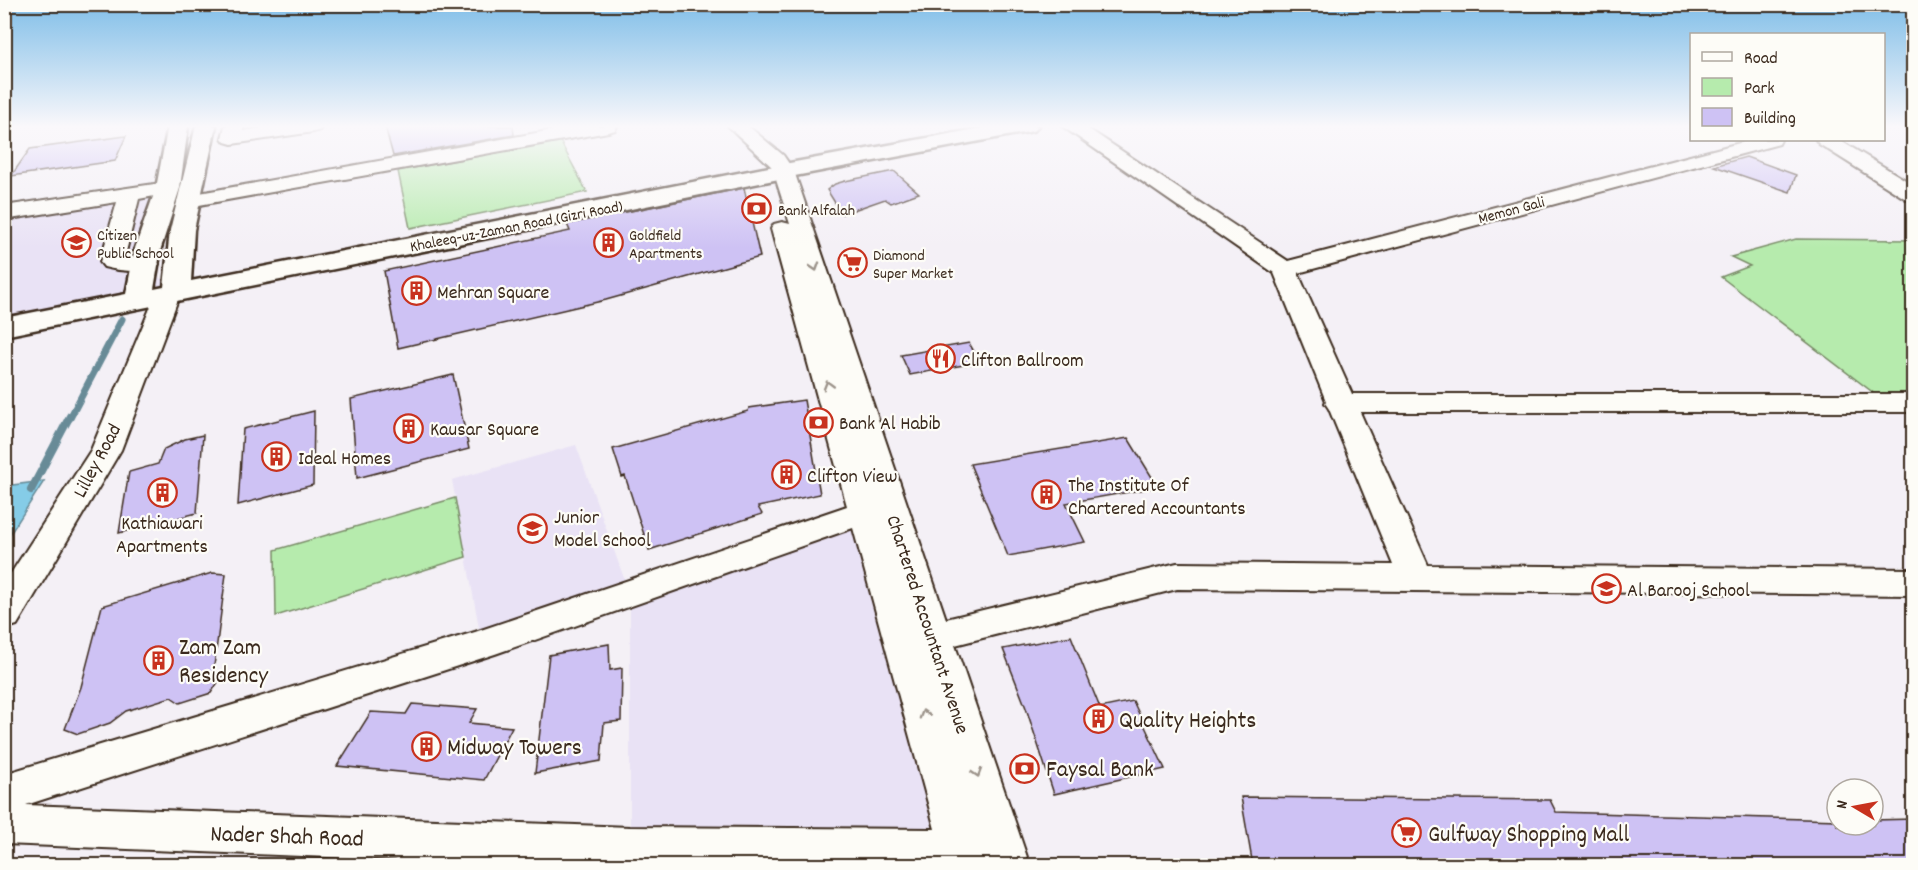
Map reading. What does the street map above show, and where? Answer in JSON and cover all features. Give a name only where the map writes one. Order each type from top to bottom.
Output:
[{"type":"main road","name":"Lilley Road","points":[[178,167],[178,194]]},
{"type":"main road","name":"Lilley Road","points":[[159,287],[150,242],[178,194],[189,167]]},
{"type":"main road","name":"Khaleeq-uz-Zaman Road (Gizri Road)","points":[[4,327],[159,287],[753,167]]},
{"type":"main road","name":"Khaleeq-uz-Zaman Road (Gizri Road)","points":[[4,316],[159,287],[754,167]]},
{"type":"main road","points":[[159,287],[180,255],[178,194]]},
{"type":"main road","points":[[180,255],[224,274]]},
{"type":"street","points":[[4,213],[130,194],[178,194],[351,167]]},
{"type":"street","name":"Chartered Accountant Avenue","points":[[772,167],[794,271],[864,512],[972,856]]},
{"type":"street","name":"Chartered Accountant Avenue","points":[[772,167],[933,636],[972,856]]},
{"type":"street","points":[[1131,167],[1284,270],[1339,403],[1416,578]]},
{"type":"street","name":"Memon Gali","points":[[1284,270],[1672,167]]},
{"type":"street","points":[[1869,167],[1914,194]]},
{"type":"street","points":[[130,194],[112,262],[159,287]]},
{"type":"street","name":"Lilley Road","points":[[4,615],[106,450],[159,287]]},
{"type":"street","points":[[1339,403],[1914,403]]},
{"type":"street","points":[[4,794],[482,644],[864,512]]},
{"type":"street","points":[[933,636],[1177,576],[1914,582]]},
{"type":"street","name":"Nader Shah Road","points":[[4,824],[630,848],[972,856]]},
{"type":"shaded area","name":"Citizen Public School","points":[[162,183],[151,276],[177,283],[5,316],[5,210]]},
{"type":"shaded area","name":"Junior Model School","points":[[576,445],[629,592],[482,644],[452,480]]},
{"type":"shaded area","points":[[861,516],[964,850],[630,848],[630,594]]},
{"type":"green space","points":[[422,167],[574,167],[587,192],[410,228],[398,171]]},
{"type":"green space","points":[[1796,239],[1913,240],[1913,403],[1887,403],[1721,277],[1750,266],[1731,257]]},
{"type":"green space","points":[[455,498],[466,557],[276,616],[275,550]]},
{"type":"water","points":[[44,481],[5,542],[5,486]]},
{"type":"building","points":[[18,167],[76,167],[11,176]]},
{"type":"building","points":[[1716,167],[1773,167],[1796,175],[1790,192]]},
{"type":"building","points":[[894,171],[919,193],[891,203],[885,199],[842,214],[827,190],[845,181]]},
{"type":"building","points":[[744,188],[760,257],[606,300],[398,348],[384,271],[570,231],[567,224]]},
{"type":"building","name":"Clifton Ballroom","points":[[969,343],[980,362],[910,375],[901,355]]},
{"type":"building","name":"Kausar Square","points":[[453,375],[469,449],[357,478],[351,399]]},
{"type":"building","name":"Clifton View","points":[[804,400],[820,494],[758,507],[762,514],[649,550],[625,476],[622,477],[613,449],[748,411],[749,408]]},
{"type":"building","name":"Ideal Homes","points":[[314,411],[313,485],[238,505],[243,429]]},
{"type":"building","name":"Kathiawari Apartments","points":[[203,435],[197,513],[119,533],[129,472],[158,464],[164,449],[185,439]]},
{"type":"building","name":"The Institute Of Chartered Accountants","points":[[1128,438],[1158,487],[1066,503],[1085,542],[1008,556],[970,464]]},
{"type":"building","name":"Zam Zam Residency","points":[[212,573],[226,574],[213,674],[222,676],[211,693],[180,703],[171,697],[126,711],[110,723],[78,734],[65,729],[81,687],[102,606]]},
{"type":"building","name":"Quality Heights","points":[[1071,636],[1100,708],[1133,701],[1165,769],[1054,794],[1026,708],[1003,649]]},
{"type":"building","name":"Midway Towers","points":[[609,644],[610,670],[622,668],[621,721],[604,723],[601,761],[535,773],[549,655]]},
{"type":"building","name":"Midway Towers","points":[[412,704],[477,709],[469,723],[512,727],[484,780],[337,766],[371,712],[406,714]]},
{"type":"building","points":[[1241,797],[1550,800],[1556,812],[1825,820],[1825,837],[1885,837],[1885,820],[1914,819],[1914,866],[1253,866]]},
{"type":"waterway","points":[[70,418],[122,319]]},
{"type":"waterway","points":[[31,490],[70,416]]},
{"type":"place","name":"Bank Alfalah","points":[[757,209]]},
{"type":"place","name":"Citizen Public School","points":[[76,243]]},
{"type":"place","name":"Goldfield Apartments","points":[[608,243]]},
{"type":"place","name":"Diamond Super Market","points":[[852,263]]},
{"type":"place","name":"Mehran Square","points":[[416,291]]},
{"type":"place","name":"Clifton Ballroom","points":[[940,359]]},
{"type":"place","name":"Bank Al Habib","points":[[818,422]]},
{"type":"place","name":"Kausar Square","points":[[409,428]]},
{"type":"place","name":"Ideal Homes","points":[[277,457]]},
{"type":"place","name":"Clifton View","points":[[786,475]]},
{"type":"place","name":"Kathiawari Apartments","points":[[162,492]]},
{"type":"place","name":"The Institute Of Chartered Accountants","points":[[1047,495]]},
{"type":"place","name":"Junior Model School","points":[[533,528]]},
{"type":"place","name":"Al Barooj School","points":[[1606,589]]},
{"type":"place","name":"Zam Zam Residency","points":[[158,660]]},
{"type":"place","name":"Quality Heights","points":[[1098,719]]},
{"type":"place","name":"Midway Towers","points":[[426,746]]},
{"type":"place","name":"Faysal Bank","points":[[1025,768]]},
{"type":"place","name":"Gulfway Shopping Mall","points":[[1407,833]]}]
